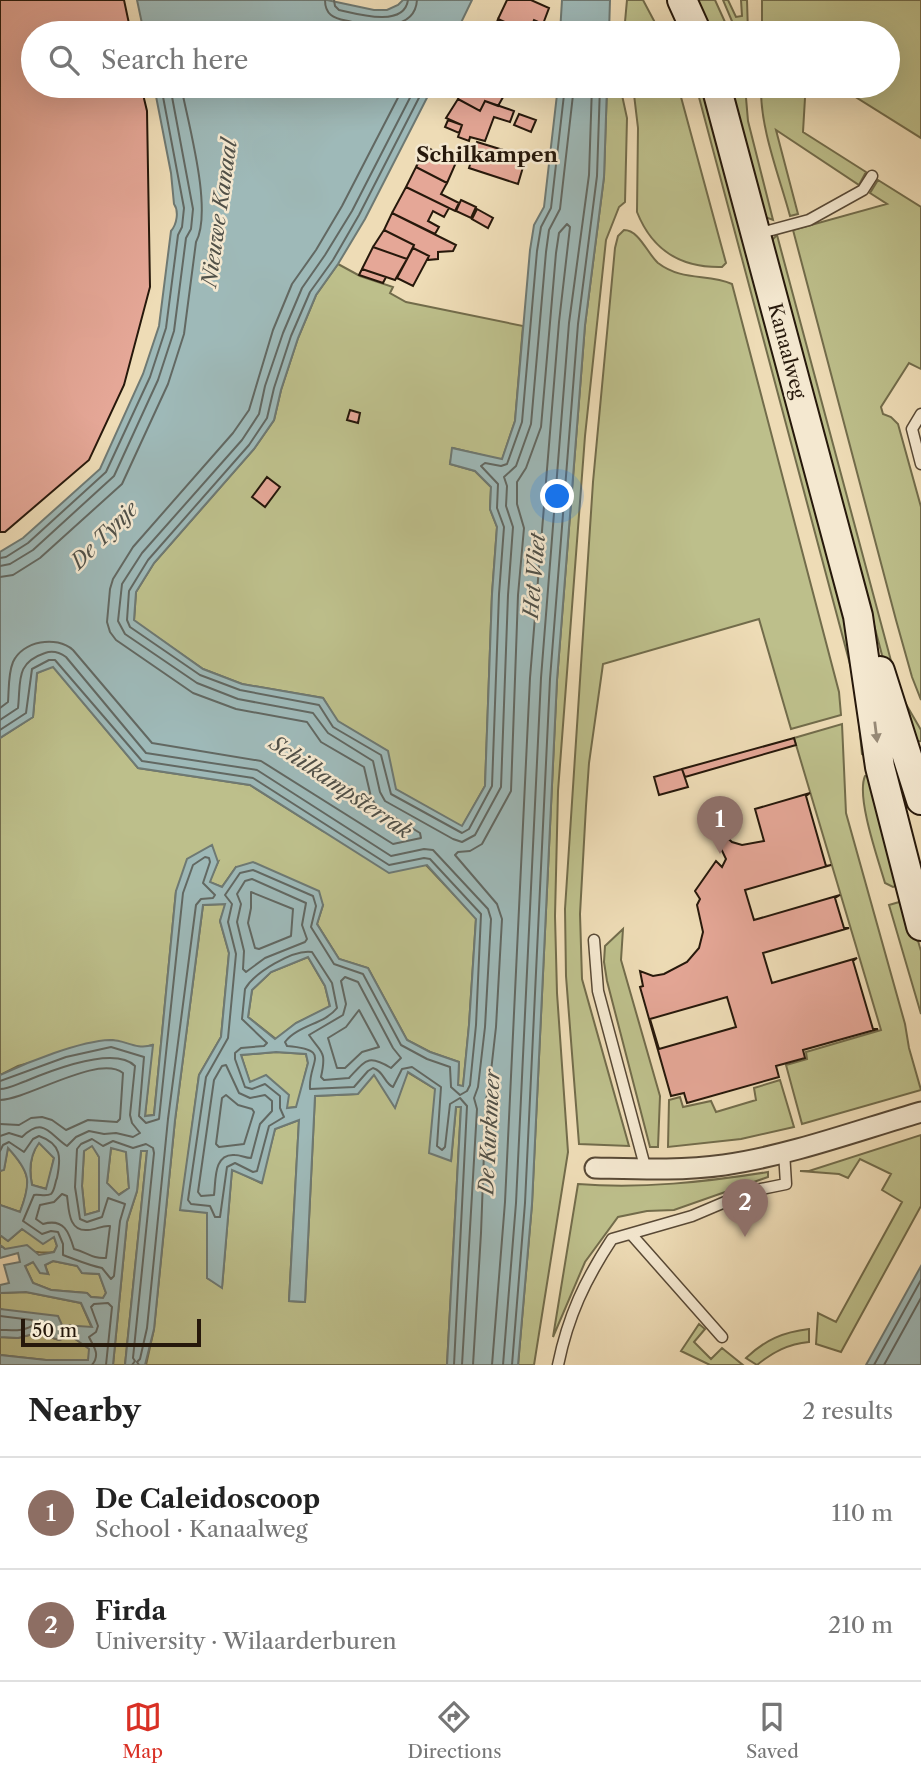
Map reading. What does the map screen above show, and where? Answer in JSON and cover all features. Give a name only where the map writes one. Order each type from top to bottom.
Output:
[{"type":"main road","points":[[682,0],[692,21]]},
{"type":"main road","name":"Kanaalweg","points":[[719,98],[858,616],[880,767],[921,926]]},
{"type":"main road","name":"Kanaalweg","points":[[858,616],[881,673],[921,801]]},
{"type":"street","points":[[895,832],[901,817],[921,801]]},
{"type":"street","points":[[595,1168],[646,1170],[725,1164],[784,1152],[921,1112]]},
{"type":"lane","points":[[756,234],[809,219],[863,190],[872,176]]},
{"type":"lane","points":[[921,414],[912,429],[921,464]]},
{"type":"lane","points":[[594,940],[598,991],[646,1170]]},
{"type":"lane","points":[[558,1365],[563,1341],[587,1277],[612,1238],[692,1216],[751,1191],[786,1184],[784,1152]]},
{"type":"lane","points":[[631,1234],[722,1338]]},
{"type":"green space","points":[[627,0],[643,0],[654,21],[625,21]]},
{"type":"green space","points":[[695,0],[715,0],[725,21],[705,21]]},
{"type":"green space","points":[[723,0],[728,0],[736,17],[742,16],[741,0],[747,0],[748,21],[732,21]]},
{"type":"green space","points":[[762,0],[921,0],[921,138],[857,98],[900,98],[900,21],[762,21]]},
{"type":"green space","points":[[607,98],[623,98],[627,118],[625,202],[619,207],[606,240],[585,436],[558,791],[555,916],[557,993],[568,1152],[534,1365],[518,1365],[532,1204],[557,680],[585,325],[604,177]]},
{"type":"green space","points":[[634,98],[681,98],[726,263],[722,267],[681,260],[660,246],[643,225],[637,212],[638,128]]},
{"type":"green space","points":[[699,98],[706,98],[851,638],[864,755],[855,683]]},
{"type":"green space","points":[[732,98],[746,98],[748,121],[773,220],[765,217]]},
{"type":"green space","points":[[762,98],[805,98],[803,132],[866,172],[859,185],[776,130],[798,214],[790,216],[771,152]]},
{"type":"green space","points":[[878,180],[921,207],[921,369],[909,363],[881,407],[883,414],[898,424],[921,507],[921,700],[896,620],[793,230],[887,204],[870,193]]},
{"type":"green space","points":[[624,230],[634,234],[654,259],[667,269],[732,284],[839,692],[841,715],[791,729],[759,619],[603,664],[589,763],[586,806],[580,914],[582,979],[629,1146],[579,1144],[566,976],[565,909],[593,482],[615,248],[618,236]]},
{"type":"green space","points":[[777,235],[894,672],[903,699],[921,730],[921,741],[914,742],[882,655],[772,240]]},
{"type":"green space","points":[[338,264],[360,276],[393,287],[390,293],[406,302],[523,326],[515,421],[502,460],[453,448],[450,464],[475,471],[491,487],[490,509],[497,527],[485,786],[462,827],[395,789],[387,751],[337,721],[323,698],[242,684],[203,669],[134,621],[136,592],[154,563],[254,449],[274,420],[298,338],[316,295]]},
{"type":"green space","points":[[53,666],[138,768],[250,785],[323,831],[426,865],[476,918],[463,1087],[458,1085],[459,1062],[407,1040],[368,968],[339,959],[317,924],[323,905],[236,867],[222,887],[209,882],[218,862],[176,891],[154,1115],[145,1116],[152,1045],[140,1049],[112,1040],[18,1066],[0,1075],[0,738],[33,717],[37,673]]},
{"type":"green space","points":[[842,724],[846,813],[921,1090],[802,1124],[786,1065],[807,1059],[806,1052],[881,1030],[794,738]]},
{"type":"green space","points":[[875,773],[902,884],[893,887],[885,883],[863,798],[865,776]]},
{"type":"green space","points":[[906,900],[921,951],[921,1014],[889,905]]},
{"type":"green space","points":[[226,904],[220,921],[229,953],[221,1037],[199,1075],[181,1210],[207,1212],[207,1278],[222,1287],[232,1169],[261,1183],[275,1129],[299,1120],[289,1301],[305,1302],[315,1096],[357,1094],[374,1074],[395,1107],[407,1072],[435,1089],[451,1161],[456,1107],[461,1106],[447,1365],[146,1365],[154,1329],[175,1120],[203,905]]},
{"type":"green space","points":[[623,929],[621,960],[660,1096],[658,1147],[650,1147],[607,981],[605,946]]},
{"type":"green space","points":[[308,957],[325,986],[330,1007],[296,1023],[276,1039],[248,1017],[252,990],[271,972]]},
{"type":"green space","points":[[276,1052],[306,1054],[308,1063],[297,1107],[287,1108],[250,1083],[241,1055]]},
{"type":"green space","points":[[780,1080],[794,1127],[741,1139],[668,1147],[669,1100],[680,1097],[683,1107],[711,1101],[716,1112],[756,1100],[754,1088]]},
{"type":"green space","points":[[921,1135],[921,1206],[841,1352],[816,1344],[818,1313],[836,1322],[902,1202],[882,1190],[891,1174],[860,1159],[848,1178],[839,1174],[800,1171],[809,1171]]},
{"type":"green space","points":[[39,1142],[54,1158],[47,1189],[32,1185],[31,1163]]},
{"type":"green space","points":[[93,1145],[99,1157],[99,1211],[85,1215],[82,1186],[84,1151]]},
{"type":"green space","points":[[8,1147],[27,1177],[20,1212],[0,1205],[0,1171],[4,1169]]},
{"type":"green space","points":[[111,1148],[126,1151],[129,1188],[118,1195],[107,1183]]},
{"type":"green space","points":[[141,1151],[147,1151],[125,1365],[113,1365],[127,1222],[137,1191]]},
{"type":"green space","points":[[768,1172],[768,1177],[674,1210],[647,1211],[618,1217],[585,1262],[553,1337],[578,1184],[673,1184]]},
{"type":"green space","points":[[22,1229],[32,1235],[54,1237],[57,1246],[54,1252],[5,1249],[0,1245],[0,1235],[8,1241]]},
{"type":"green space","points":[[53,1261],[78,1266],[82,1273],[99,1274],[106,1293],[103,1298],[91,1297],[87,1293],[51,1290],[33,1283],[25,1266],[33,1262],[48,1273],[45,1265]]},
{"type":"green space","points":[[26,1292],[81,1303],[92,1328],[62,1325],[0,1309],[0,1293]]},
{"type":"green space","points":[[699,1324],[705,1329],[694,1342],[711,1359],[722,1348],[743,1365],[710,1365],[681,1351]]},
{"type":"green space","points":[[809,1329],[809,1342],[781,1349],[757,1365],[746,1358],[775,1338]]},
{"type":"green space","points":[[37,1333],[59,1340],[71,1336],[89,1348],[89,1360],[46,1360],[0,1355],[0,1337],[18,1338]]},
{"type":"water","points":[[137,0],[327,0],[374,10],[387,10],[403,0],[472,0],[462,21],[141,21]]},
{"type":"water","points":[[562,0],[610,0],[609,21],[561,21]]},
{"type":"water","points":[[156,98],[427,98],[365,219],[316,295],[298,338],[274,420],[254,449],[154,563],[136,592],[134,620],[203,669],[242,684],[323,698],[338,721],[388,751],[396,789],[462,826],[485,786],[497,527],[490,509],[491,487],[475,471],[450,464],[452,448],[502,459],[515,421],[530,250],[534,225],[544,207],[557,98],[607,98],[604,177],[585,325],[557,680],[532,1204],[518,1365],[447,1365],[461,1107],[456,1107],[451,1161],[429,1153],[435,1089],[408,1072],[395,1108],[374,1075],[358,1094],[315,1096],[305,1302],[289,1301],[299,1120],[275,1129],[262,1183],[232,1170],[222,1288],[207,1278],[207,1213],[180,1210],[199,1075],[221,1037],[229,953],[220,921],[225,904],[203,905],[175,1120],[154,1329],[145,1365],[125,1365],[147,1151],[141,1151],[137,1191],[127,1222],[113,1365],[0,1365],[0,1355],[46,1360],[88,1360],[89,1349],[71,1336],[59,1340],[37,1333],[18,1338],[0,1337],[0,1309],[58,1316],[62,1325],[92,1327],[81,1303],[26,1292],[0,1293],[0,1285],[9,1283],[4,1265],[20,1262],[18,1253],[0,1258],[0,1245],[5,1249],[27,1245],[39,1255],[54,1252],[57,1246],[54,1237],[43,1244],[22,1229],[8,1241],[0,1235],[0,1205],[20,1212],[27,1177],[21,1164],[8,1148],[4,1170],[0,1171],[0,1075],[54,1053],[98,1041],[116,1040],[141,1046],[153,1045],[145,1116],[154,1115],[176,891],[187,859],[212,845],[218,862],[210,882],[222,887],[236,867],[253,862],[319,891],[323,905],[317,924],[339,959],[368,968],[407,1040],[459,1062],[458,1085],[463,1086],[476,919],[427,865],[389,873],[250,785],[138,768],[53,667],[37,673],[33,717],[0,738],[0,552],[23,538],[100,469],[143,374],[159,326],[171,231],[177,218],[171,173]],"holes":[[[308,957],[325,986],[330,1006],[296,1023],[275,1039],[248,1017],[252,990],[271,972]],[[276,1052],[306,1054],[308,1063],[296,1107],[287,1108],[289,1095],[266,1075],[250,1082],[241,1055]],[[39,1143],[54,1158],[46,1189],[32,1185],[32,1158]],[[92,1146],[99,1157],[99,1211],[85,1215],[82,1186],[84,1151]],[[111,1148],[126,1152],[129,1188],[119,1195],[107,1183]],[[53,1261],[77,1266],[82,1273],[99,1274],[106,1293],[103,1298],[91,1297],[87,1293],[51,1290],[33,1283],[25,1266],[33,1262],[40,1273],[48,1274],[45,1265]]]},
{"type":"water","points":[[921,1266],[921,1365],[866,1365]]},
{"type":"building","points":[[0,0],[124,0],[128,21],[21,21],[21,98],[144,98],[147,111],[150,287],[124,385],[89,460],[5,532],[0,532]]},
{"type":"building","points":[[507,0],[531,0],[549,8],[544,21],[498,19]]},
{"type":"building","points":[[503,98],[498,106],[485,101],[480,111],[458,99]]},
{"type":"building","points":[[458,99],[480,111],[485,101],[514,111],[510,122],[494,117],[485,141],[470,137],[469,141],[458,137],[462,125],[446,118]]},
{"type":"building","points":[[519,114],[536,120],[531,132],[514,125]]},
{"type":"building","points":[[448,120],[462,125],[459,133],[445,127]]},
{"type":"building","points":[[477,142],[526,157],[518,184],[469,168]]},
{"type":"building","points":[[427,147],[446,158],[449,153],[458,158],[447,183],[416,167]]},
{"type":"building","points":[[416,167],[447,183],[441,194],[459,203],[455,211],[406,187]]},
{"type":"building","points":[[406,187],[449,208],[444,217],[433,211],[428,221],[439,227],[435,234],[392,213]]},
{"type":"building","points":[[461,200],[476,207],[471,218],[456,211]]},
{"type":"building","points":[[477,209],[493,218],[488,228],[472,219]]},
{"type":"building","points":[[392,213],[456,245],[453,251],[438,252],[438,259],[427,260],[429,256],[413,248],[414,245],[384,230]]},
{"type":"building","points":[[384,230],[414,245],[407,259],[373,247]]},
{"type":"building","points":[[373,247],[407,259],[395,280],[362,269]]},
{"type":"building","points":[[413,248],[429,256],[413,286],[397,278]]},
{"type":"building","points":[[362,269],[386,277],[383,283],[359,275]]},
{"type":"building","points":[[350,410],[360,413],[358,423],[347,420]]},
{"type":"building","points":[[267,477],[280,487],[265,507],[252,497]]},
{"type":"building","points":[[794,738],[796,745],[685,777],[682,769]]},
{"type":"building","points":[[682,769],[688,787],[659,795],[654,777]]},
{"type":"building","points":[[810,793],[806,796],[826,866],[831,865],[745,890],[754,920],[840,895],[835,898],[844,928],[849,928],[763,953],[772,983],[857,958],[853,961],[873,1029],[878,1029],[803,1050],[805,1058],[776,1066],[779,1077],[687,1103],[684,1093],[671,1096],[640,987],[643,986],[640,971],[653,976],[664,974],[687,962],[699,948],[703,932],[697,905],[700,899],[695,891],[716,861],[722,867],[726,859],[715,836],[722,833],[732,842],[742,845],[764,841],[755,809]],"holes":[[[727,997],[736,1027],[659,1049],[650,1019]]]},
{"type":"place","name":"De Caleidoscoop","points":[[720,854]]},
{"type":"place","name":"Firda","points":[[745,1237]]},
{"type":"district","name":"Schilkampen","points":[[487,154]]},
{"type":"water label","name":"Nieuwe Kanaal","points":[[219,213]]},
{"type":"water label","name":"De Tynje","points":[[104,535]]},
{"type":"water label","name":"Het Vliet","points":[[534,576]]},
{"type":"water label","name":"Schilkampsterrak","points":[[341,787]]},
{"type":"water label","name":"De Kurkmeer","points":[[489,1132]]}]
